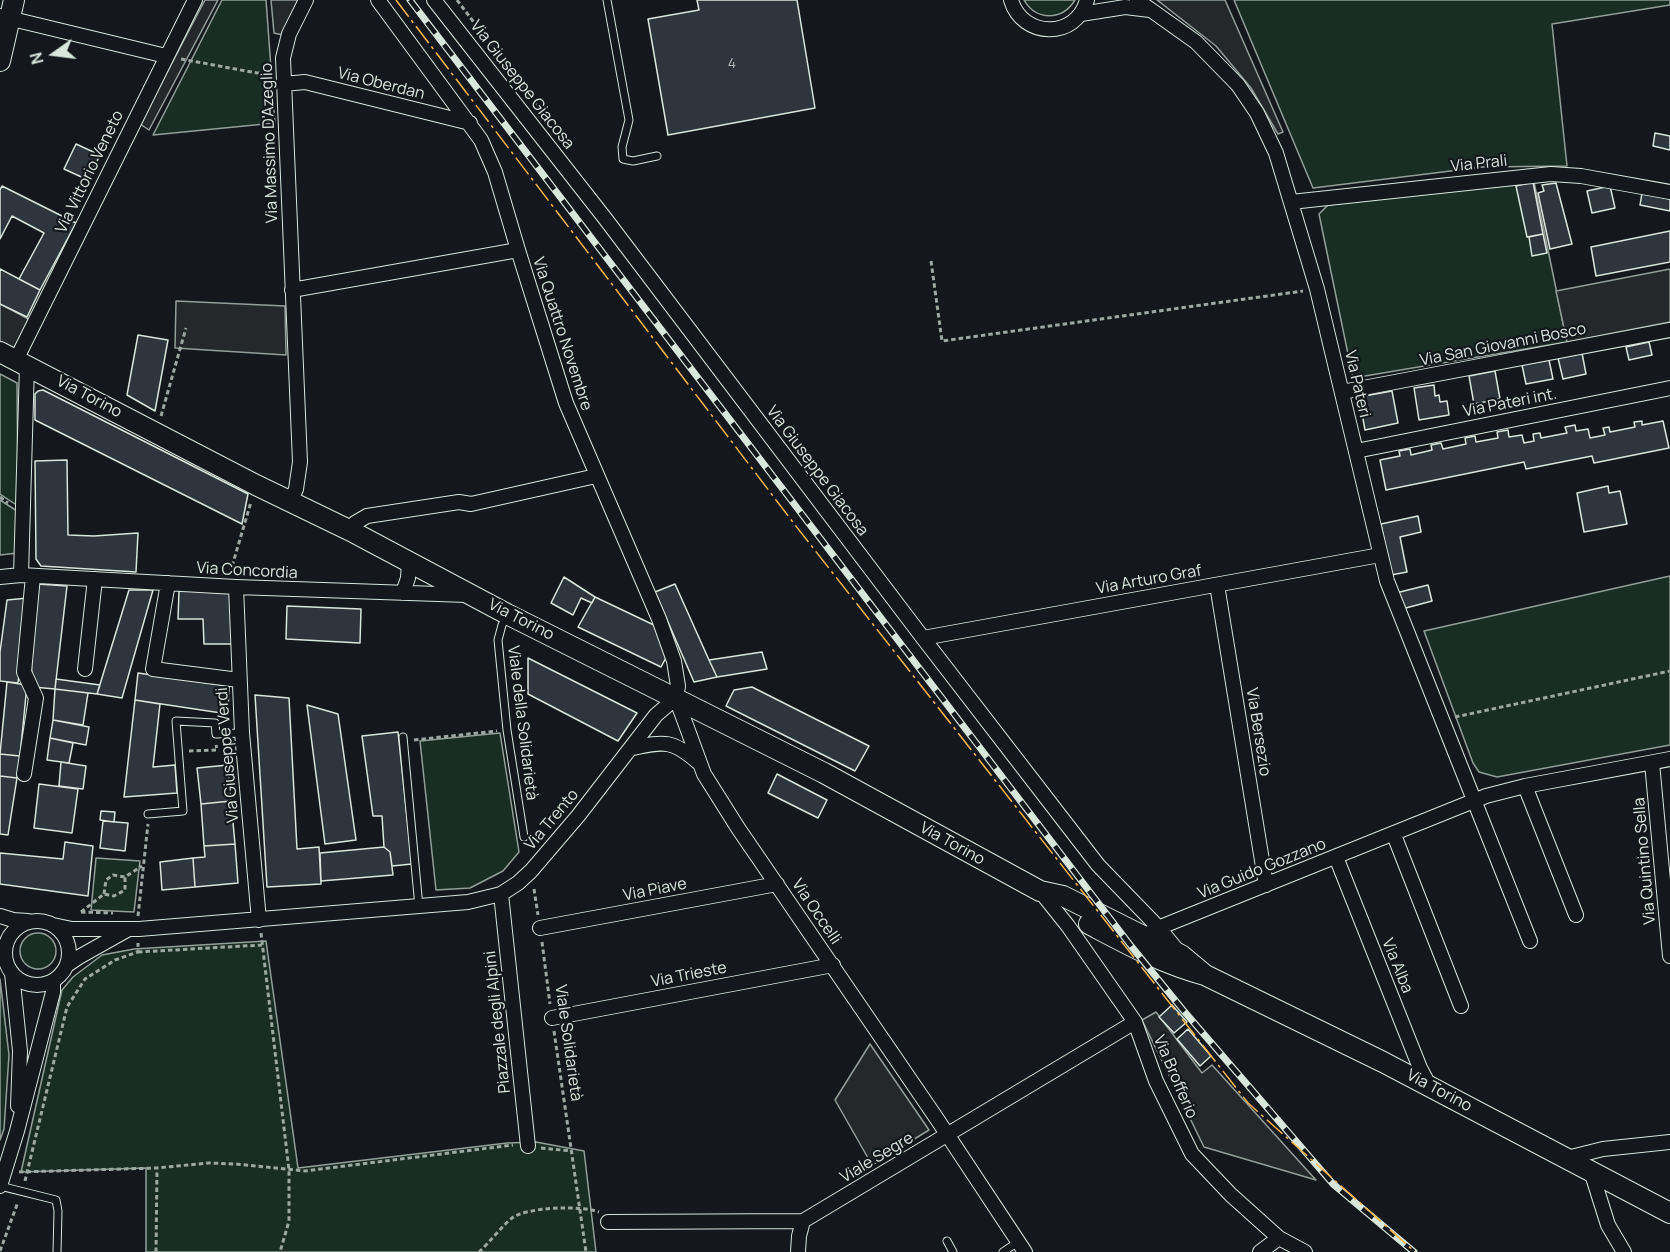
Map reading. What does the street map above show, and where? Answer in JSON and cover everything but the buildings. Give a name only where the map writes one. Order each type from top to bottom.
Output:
[{"type":"main road","points":[[0,61],[8,11]]},
{"type":"main road","name":"Via Torino","points":[[14,359],[291,503],[351,531],[507,614],[824,773],[1040,891],[1068,920],[1150,957],[1205,975],[1383,1062],[1670,1213]]},
{"type":"main road","name":"Via Torino","points":[[1040,891],[1064,896],[1151,931],[1205,975]]},
{"type":"street","name":"Via Vittorio Veneto","points":[[14,359],[195,0]]},
{"type":"street","name":"Via Massimo D'Azeglio","points":[[291,503],[296,489],[300,462],[283,57],[289,34],[306,0]]},
{"type":"street","name":"Via Quattro Novembre","points":[[378,0],[482,140],[495,172],[566,403],[659,619],[674,661],[678,686],[676,698]]},
{"type":"street","name":"Via Giuseppe Giacosa","points":[[434,0],[604,217],[923,638],[1151,931]]},
{"type":"street","points":[[1011,0],[1022,19],[1038,29],[1057,30],[1081,14],[1087,0]]},
{"type":"street","name":"Via Pateri","points":[[1137,0],[1196,42],[1238,85],[1257,113],[1276,153],[1317,289],[1387,581],[1474,800]]},
{"type":"street","points":[[1081,14],[1125,8],[1154,11]]},
{"type":"street","points":[[8,11],[166,56]]},
{"type":"street","name":"Via Oberdan","points":[[283,78],[470,123]]},
{"type":"street","name":"Via Prali","points":[[1291,202],[1551,174],[1581,176],[1670,192]]},
{"type":"street","points":[[292,290],[518,250]]},
{"type":"street","name":"Via San Giovanni Bosco","points":[[1342,392],[1670,330]]},
{"type":"street","points":[[14,359],[27,575],[24,672],[36,698],[24,774]]},
{"type":"street","name":"Via Pateri int.","points":[[1356,451],[1670,388]]},
{"type":"street","points":[[351,531],[355,523],[367,516],[459,502],[471,504],[596,476]]},
{"type":"street","name":"Via Arturo Graf","points":[[923,638],[1380,555]]},
{"type":"street","points":[[403,593],[408,578],[409,563]]},
{"type":"street","name":"Via Concordia","points":[[0,577],[27,575],[231,587],[472,595]]},
{"type":"street","points":[[84,669],[96,579]]},
{"type":"street","points":[[168,583],[153,669],[239,680]]},
{"type":"street","name":"Via Bersezio","points":[[1217,585],[1266,885]]},
{"type":"street","name":"Via Giuseppe Verdi","points":[[231,587],[259,920]]},
{"type":"street","name":"Via Trento","points":[[53,925],[72,929],[133,930],[419,907],[468,902],[501,894],[531,871],[633,748],[656,715],[676,698]]},
{"type":"street","name":"Via Occelli","points":[[676,698],[704,774],[738,828],[1022,1247]]},
{"type":"street","points":[[633,748],[658,742],[676,745],[700,764]]},
{"type":"street","name":"Via Guido Gozzano","points":[[1151,931],[1394,835],[1474,800],[1525,786],[1670,759]]},
{"type":"street","name":"Via Quintino Sella","points":[[1652,763],[1670,956]]},
{"type":"street","points":[[1525,786],[1576,915]]},
{"type":"street","points":[[1474,800],[1530,941]]},
{"type":"street","points":[[1394,835],[1461,1006]]},
{"type":"street","name":"Via Alba","points":[[1335,857],[1420,1068],[1430,1087]]},
{"type":"street","name":"Via Piave","points":[[540,928],[777,884]]},
{"type":"street","name":"Piazzale degli Alpini","points":[[501,894],[528,1146]]},
{"type":"street","points":[[0,916],[13,920],[45,921],[61,931],[69,947],[67,965],[53,981],[35,985],[20,980],[12,973],[3,956],[12,932],[30,921]]},
{"type":"street","name":"Via Brofferio","points":[[1068,920],[1135,1022],[1156,1081],[1192,1154],[1231,1195],[1279,1238],[1305,1252]]},
{"type":"street","name":"Via Trento","points":[[67,965],[133,930]]},
{"type":"street","name":"Via Trieste","points":[[552,1018],[832,965]]},
{"type":"street","points":[[12,973],[20,1051],[17,1131]]},
{"type":"street","points":[[0,1186],[17,1131],[53,992],[53,981]]},
{"type":"street","name":"Viale Segre","points":[[803,1221],[1135,1022]]},
{"type":"street","points":[[1567,1158],[1603,1149],[1670,1142]]},
{"type":"street","points":[[1591,1171],[1608,1225],[1624,1252]]},
{"type":"street","points":[[609,1216],[803,1221],[798,1252]]},
{"type":"street","points":[[1260,1252],[1279,1238]]},
{"type":"lane","points":[[607,0],[629,120],[622,147],[623,159],[633,160],[657,156]]},
{"type":"lane","name":"Viale della Solidarietà","points":[[507,614],[498,640],[507,730],[524,837]]},
{"type":"lane","points":[[148,814],[183,811],[176,721],[215,723],[216,734],[242,733]]},
{"type":"lane","points":[[403,739],[419,907]]},
{"type":"lane","points":[[0,1186],[56,1200],[57,1252]]},
{"type":"lane","points":[[946,1241],[953,1252]]},
{"type":"lane","points":[[1003,1252],[1022,1247]]},
{"type":"path","points":[[166,56],[283,78]]},
{"type":"path","points":[[931,261],[942,340],[1317,289]]},
{"type":"path","points":[[156,432],[186,328]]},
{"type":"path","points":[[231,587],[256,485]]},
{"type":"path","points":[[1441,720],[1670,671]]},
{"type":"path","points":[[403,739],[507,730]]},
{"type":"path","points":[[178,752],[217,750],[216,734]]},
{"type":"path","points":[[138,952],[133,930],[138,914],[148,814]]},
{"type":"path","points":[[81,912],[104,894],[106,880],[113,875],[125,877],[143,865]]},
{"type":"path","name":"Viale Solidarietà","points":[[531,871],[586,1252]]},
{"type":"path","points":[[104,894],[114,896],[125,890],[125,877]]},
{"type":"path","points":[[259,920],[289,1170],[289,1221],[280,1252]]},
{"type":"path","points":[[0,1251],[28,1172],[67,1007],[85,979],[115,960],[138,952],[262,945]]},
{"type":"path","points":[[5,1172],[157,1168],[208,1163],[289,1170],[321,1170],[508,1144]]},
{"type":"path","points":[[156,1252],[157,1168]]},
{"type":"path","points":[[479,1252],[510,1219],[520,1213],[580,1209],[597,1210],[609,1216]]},
{"type":"path","points":[[597,1210],[609,1216]]},
{"type":"green space","points":[[222,0],[266,0],[275,123],[153,135]]},
{"type":"green space","points":[[1024,0],[1075,0],[1063,12],[1049,16],[1035,12]]},
{"type":"green space","points":[[1234,0],[1670,0],[1670,5],[1552,24],[1567,166],[1483,167],[1313,188]]},
{"type":"green space","points":[[1515,182],[1534,182],[1567,342],[1353,378],[1319,214],[1328,205]]},
{"type":"green space","points":[[0,374],[17,383],[18,506],[0,494]]},
{"type":"green space","points":[[0,500],[17,511],[18,553],[0,555]]},
{"type":"green space","points":[[1670,576],[1670,745],[1497,777],[1479,772],[1473,763],[1424,631]]},
{"type":"green space","points":[[500,733],[519,852],[503,871],[470,888],[436,890],[420,741]]},
{"type":"green space","points":[[96,858],[140,861],[134,912],[91,910]]},
{"type":"green space","points":[[38,933],[51,938],[56,951],[51,964],[38,969],[25,964],[20,951],[25,938]]},
{"type":"green space","points":[[266,941],[298,1168],[507,1143],[536,1142],[584,1151],[596,1252],[146,1252],[146,1168],[21,1172],[62,990],[73,977],[102,955],[134,949]]},
{"type":"green space","points":[[0,979],[9,1055],[4,1129],[0,1140]]},
{"type":"shaded area","points":[[205,0],[218,0],[149,130],[140,124]]},
{"type":"shaded area","points":[[271,0],[300,0],[283,35],[274,33]]},
{"type":"shaded area","points":[[1157,0],[1225,0],[1283,132],[1278,134],[1251,88],[1216,46]]},
{"type":"shaded area","points":[[1670,269],[1670,322],[1567,342],[1556,291]]},
{"type":"shaded area","points":[[176,301],[285,306],[286,355],[175,348]]},
{"type":"shaded area","points":[[0,304],[34,322],[16,360],[0,352]]},
{"type":"shaded area","points":[[1156,1012],[1202,1073],[1212,1065],[1316,1180],[1204,1147],[1142,1020]]},
{"type":"shaded area","points":[[870,1044],[929,1130],[872,1165],[835,1100]]},
{"type":"railway","points":[[410,0],[1131,946],[1333,1184],[1414,1252]]},
{"type":"power","points":[[396,0],[792,521],[1248,1103],[1415,1252]]}]
